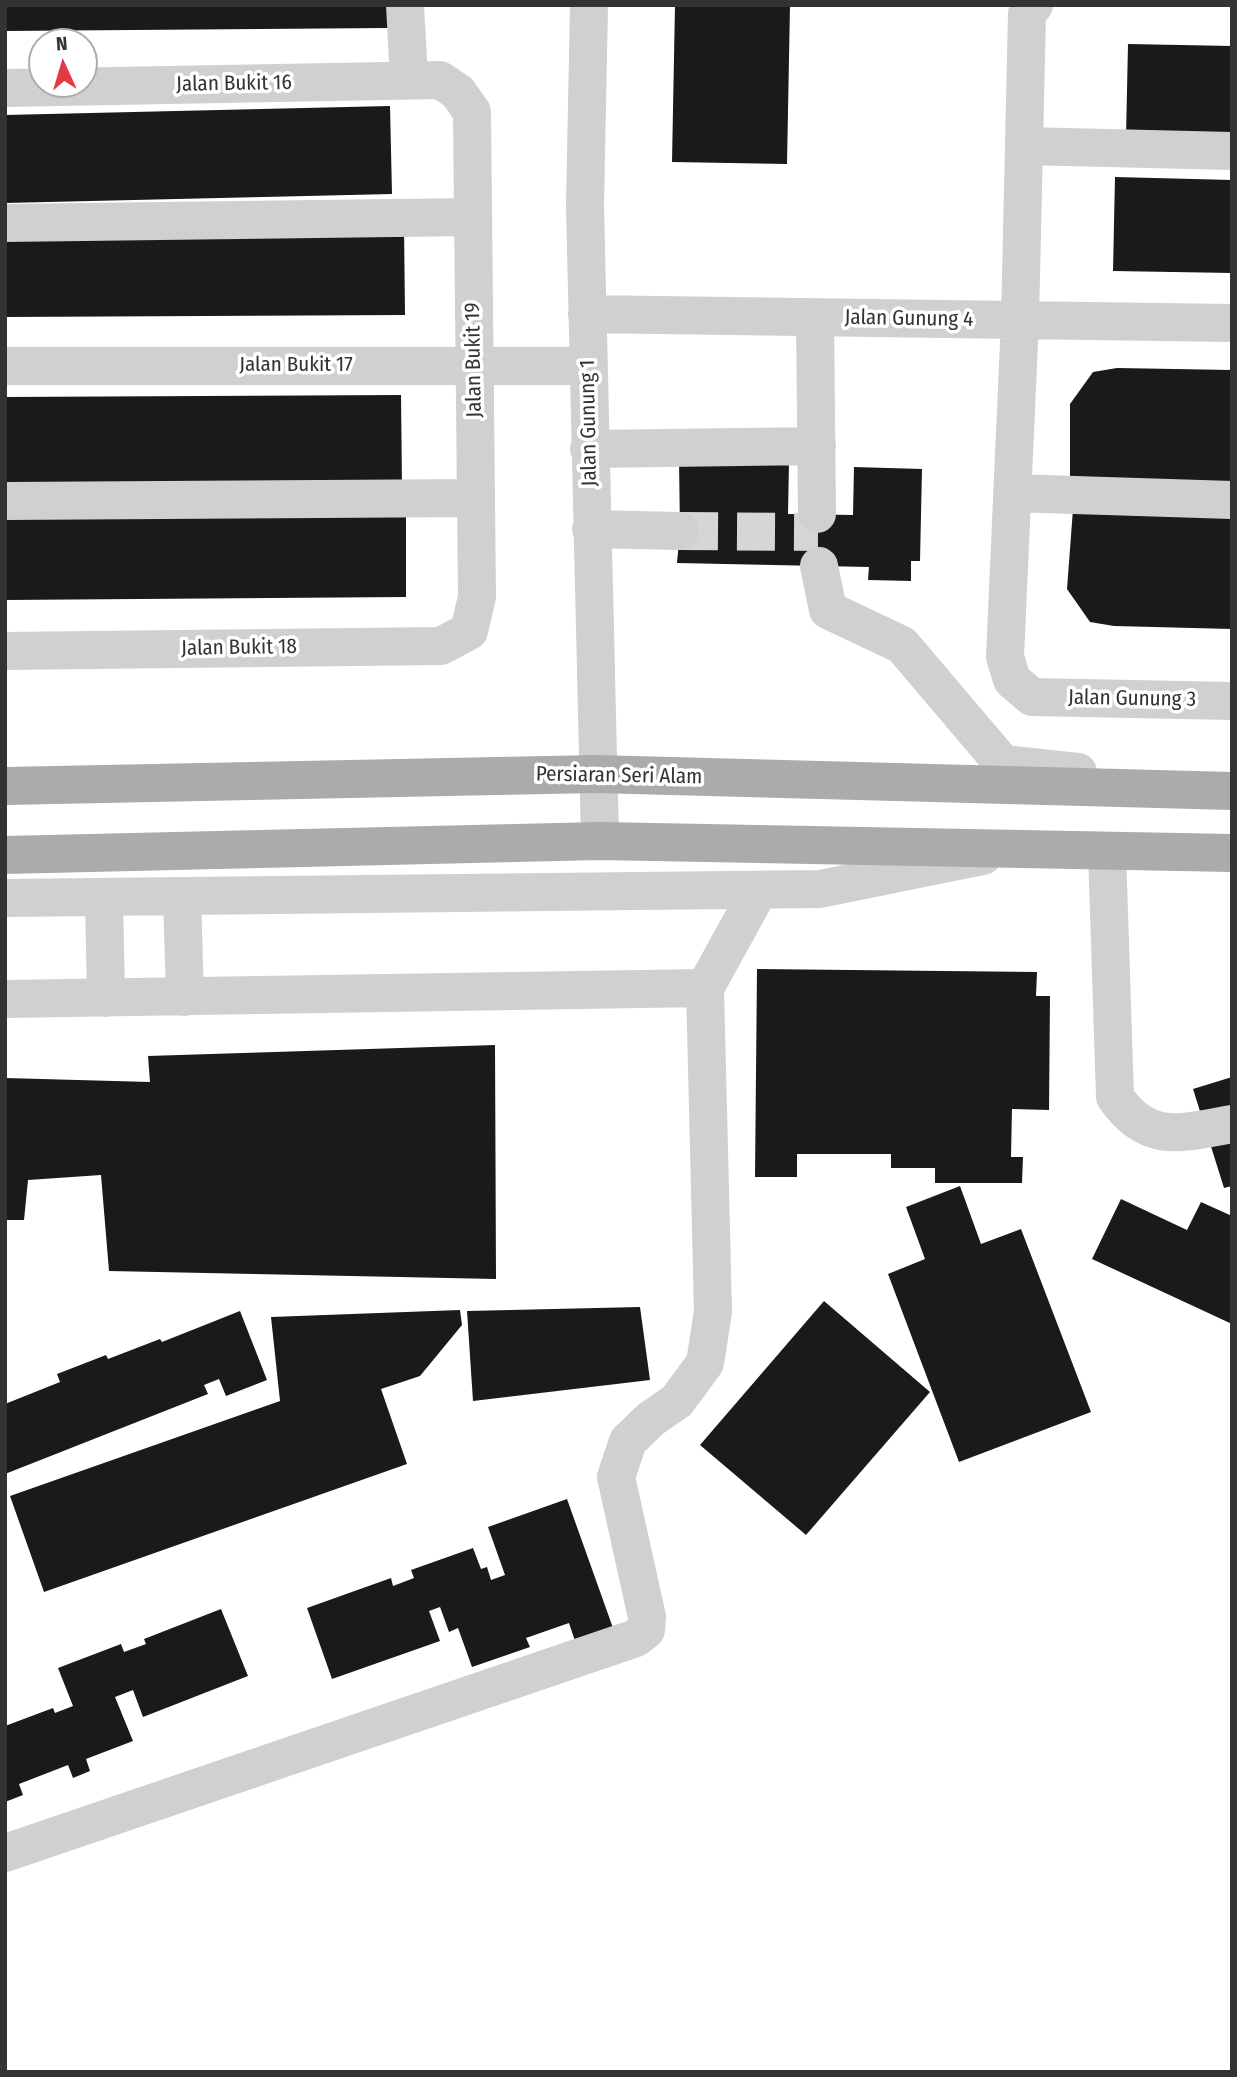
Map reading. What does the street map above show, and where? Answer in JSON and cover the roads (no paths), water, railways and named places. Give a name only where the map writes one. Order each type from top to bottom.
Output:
[{"type":"main road","name":"Persiaran Seri Alam","points":[[5,786],[596,774],[1232,791]]},
{"type":"main road","points":[[5,855],[600,841],[1232,853]]},
{"type":"street","points":[[405,5],[408,80]]},
{"type":"street","name":"Jalan Gunung 1","points":[[589,5],[585,206],[587,366],[596,774],[600,841]]},
{"type":"street","points":[[1034,5],[1027,14],[1013,492],[1232,500]]},
{"type":"street","name":"Jalan Bukit 16","points":[[5,88],[440,80],[458,92]]},
{"type":"street","name":"Jalan Bukit 19","points":[[458,92],[472,112],[477,597],[468,631]]},
{"type":"street","points":[[1024,146],[1232,151]]},
{"type":"street","points":[[5,223],[473,217]]},
{"type":"street","name":"Jalan Gunung 4","points":[[587,314],[1232,323]]},
{"type":"street","points":[[815,318],[817,514]]},
{"type":"street","name":"Jalan Bukit 17","points":[[5,366],[587,366]]},
{"type":"street","points":[[590,449],[817,446]]},
{"type":"street","name":"Jalan Gunung 3","points":[[1013,492],[1005,657],[1012,680],[1032,697],[1232,701]]},
{"type":"street","points":[[5,501],[476,498]]},
{"type":"street","points":[[591,529],[680,531]]},
{"type":"street","points":[[819,566],[828,610],[902,645],[1003,764],[1085,772],[1126,789]]},
{"type":"street","name":"Jalan Bukit 18","points":[[5,651],[442,646],[468,631]]},
{"type":"street","points":[[5,898],[820,889],[1019,849]]},
{"type":"street","points":[[1107,851],[1115,1097],[1126,1114],[1156,1130],[1172,1134],[1232,1124]]},
{"type":"street","points":[[5,1853],[636,1638],[646,1630],[647,1617],[616,1477],[628,1441],[651,1419],[677,1401],[705,1363],[713,1312],[705,988],[759,890]]},
{"type":"street","points":[[182,896],[185,997]]},
{"type":"street","points":[[104,897],[106,998]]},
{"type":"street","points":[[5,999],[705,988]]},
{"type":"tunnel","points":[[680,531],[818,532]]}]
